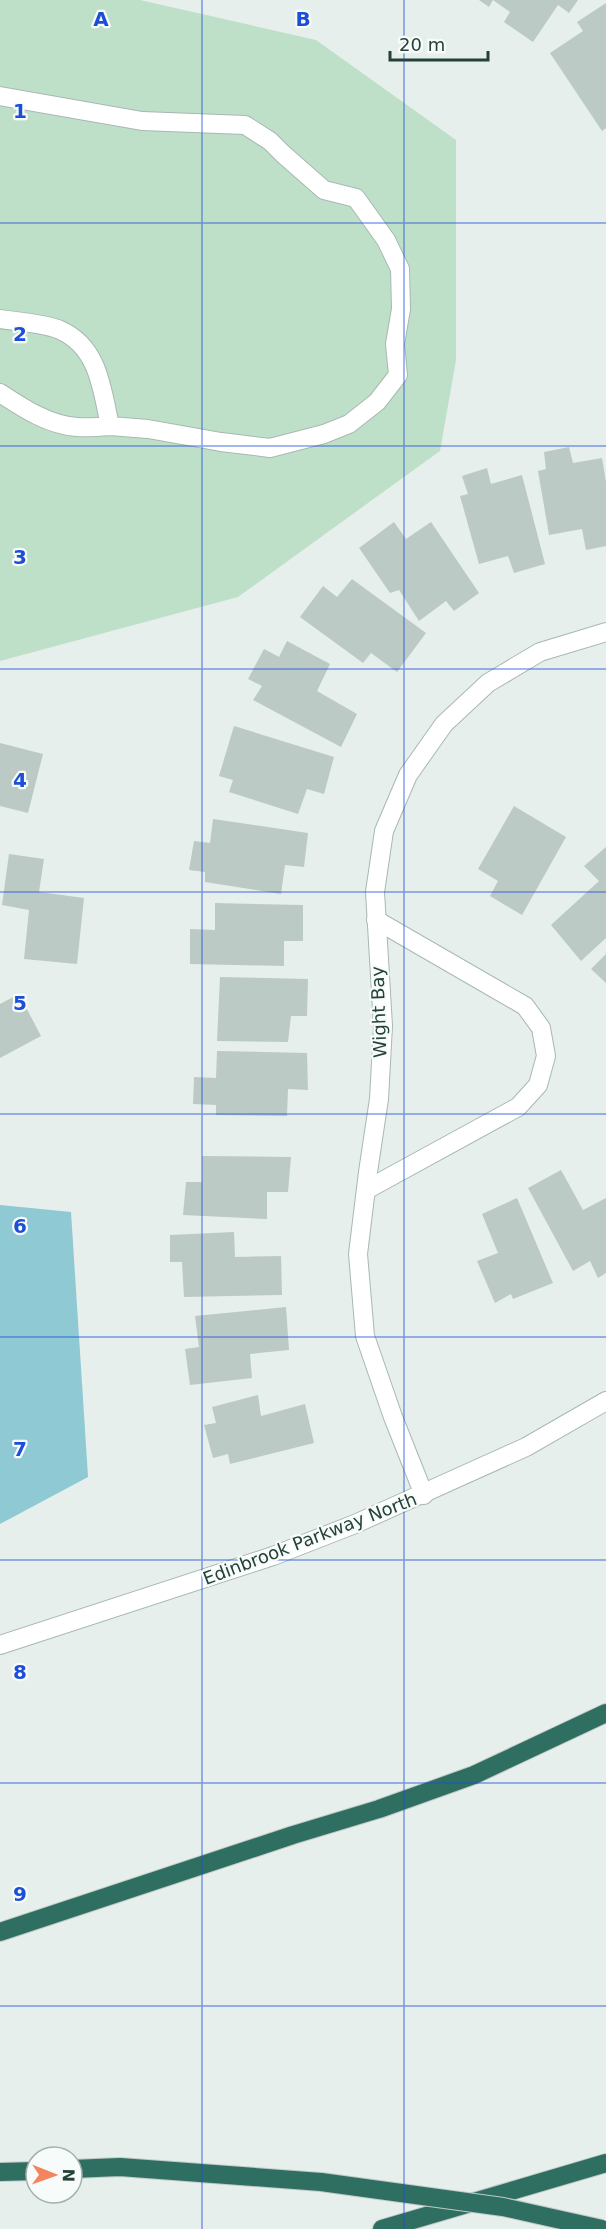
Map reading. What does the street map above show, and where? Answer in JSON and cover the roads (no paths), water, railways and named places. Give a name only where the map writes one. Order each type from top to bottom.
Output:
[{"type":"highway","points":[[0,1932],[293,1835],[380,1809],[474,1775],[606,1713]]},
{"type":"highway","points":[[381,2229],[606,2163]]},
{"type":"highway","points":[[84,2169],[120,2168],[321,2182],[503,2207],[602,2229]]},
{"type":"highway","points":[[0,2172],[24,2171]]},
{"type":"street","points":[[0,96],[142,121],[245,124],[270,141],[324,190],[356,198],[386,240],[400,269],[401,309],[395,344],[398,375],[377,402],[350,424],[324,434],[270,448],[147,429],[110,426],[76,427],[55,422],[23,409],[0,393]]},
{"type":"street","points":[[0,319],[59,330],[81,343],[96,366],[110,426]]},
{"type":"street","name":"Wight Bay","points":[[424,1495],[393,1417],[365,1336],[358,1254],[379,1100],[383,1026],[375,892],[384,831],[408,775],[444,723],[488,683],[540,652],[606,632]]},
{"type":"street","points":[[366,1190],[518,1107],[538,1085],[546,1056],[541,1028],[525,1006],[376,920]]},
{"type":"street","name":"Edinbrook Parkway North","points":[[0,1645],[273,1556],[424,1495],[526,1447],[606,1401]]},
{"type":"water","points":[[0,1205],[71,1212],[88,1477],[0,1524]]}]
